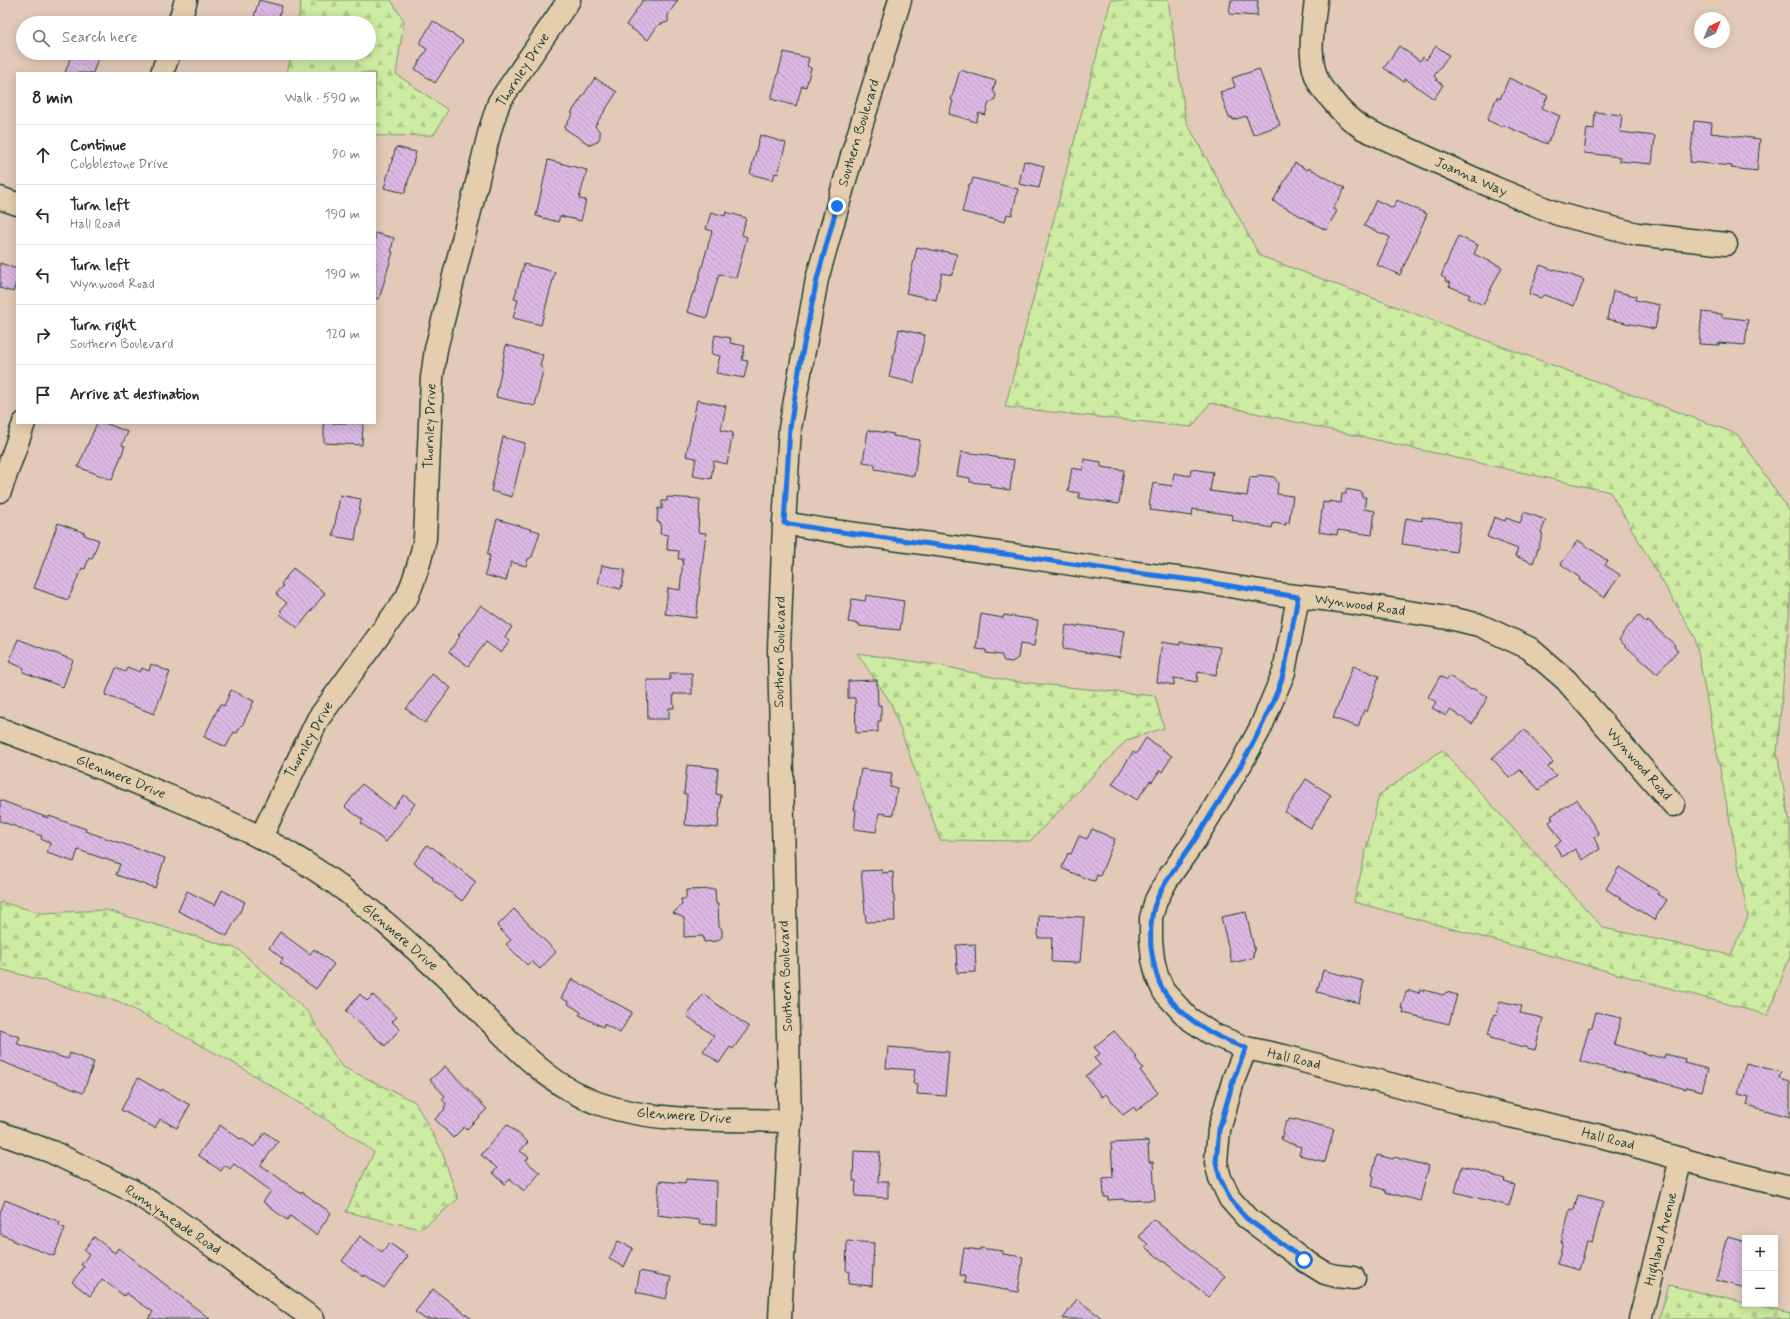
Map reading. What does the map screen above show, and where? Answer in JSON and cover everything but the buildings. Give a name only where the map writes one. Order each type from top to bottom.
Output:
[{"type":"street","points":[[180,16],[186,0]]},
{"type":"street","name":"Thornley Drive","points":[[261,837],[318,720],[407,597],[414,582],[425,538],[432,378],[436,349],[490,130],[499,102],[569,0]]},
{"type":"street","name":"Southern Boulevard","points":[[780,1319],[790,1121],[779,649],[784,523],[790,428],[817,279],[853,152],[900,0]]},
{"type":"street","name":"Joanna Way","points":[[1316,0],[1312,45],[1314,70],[1320,86],[1340,110],[1364,129],[1495,188],[1558,214],[1637,234],[1726,244]]},
{"type":"street","points":[[162,72],[167,60]]},
{"type":"street","points":[[0,198],[16,204]]},
{"type":"street","points":[[0,491],[24,424]]},
{"type":"street","name":"Wynwood Road","points":[[784,523],[1112,570],[1200,581],[1298,597],[1332,600],[1454,619],[1480,625],[1529,648],[1566,680],[1674,805]]},
{"type":"street","name":"Hall Road","points":[[1298,597],[1284,672],[1260,729],[1199,834],[1167,880],[1156,900],[1151,918],[1151,940],[1157,976],[1164,992],[1188,1018],[1212,1034],[1246,1048],[1284,1056],[1428,1093],[1510,1116],[1600,1136],[1681,1159],[1790,1187]]},
{"type":"street","name":"Glenmere Drive","points":[[0,729],[200,808],[261,837],[317,870],[376,915],[452,984],[528,1059],[558,1083],[577,1095],[599,1104],[626,1112],[661,1117],[790,1121]]},
{"type":"street","points":[[1246,1048],[1234,1078],[1219,1130],[1216,1162],[1220,1178],[1230,1199],[1246,1218],[1304,1260],[1325,1273],[1354,1278]]},
{"type":"street","name":"Runnymeade Road","points":[[0,1133],[52,1152],[131,1190],[173,1217],[313,1319]]},
{"type":"street","name":"Highland Avenue","points":[[1640,1319],[1681,1159]]},
{"type":"green space","points":[[301,0],[391,0],[404,21],[396,74],[448,110],[434,135],[376,135],[376,72],[287,72],[290,60],[376,60],[376,16],[299,16]]},
{"type":"green space","points":[[1111,0],[1168,0],[1186,121],[1260,256],[1737,434],[1790,512],[1790,603],[1777,753],[1790,824],[1790,956],[1768,1015],[1354,902],[1379,795],[1442,750],[1603,928],[1731,955],[1748,917],[1695,637],[1610,492],[1210,403],[1192,427],[1005,407]]},
{"type":"green space","points":[[857,653],[938,665],[1010,681],[1155,696],[1164,728],[1127,740],[1030,841],[940,840],[891,703]]},
{"type":"green space","points":[[0,902],[42,913],[106,910],[238,949],[308,1012],[341,1066],[415,1102],[441,1149],[458,1199],[421,1229],[346,1212],[374,1152],[340,1128],[232,1062],[118,1001],[0,969]]},
{"type":"green space","points":[[1669,1285],[1742,1302],[1742,1307],[1761,1307],[1790,1314],[1790,1319],[1659,1319]]},
{"type":"route","points":[[837,206],[817,279],[800,364],[790,428],[784,523],[1112,570],[1200,581],[1298,597],[1284,672],[1273,700],[1260,729],[1242,762],[1195,840],[1167,880],[1156,900],[1151,918],[1151,940],[1157,976],[1164,992],[1188,1018],[1212,1034],[1246,1048],[1234,1078],[1219,1130],[1216,1162],[1220,1178],[1230,1199],[1246,1218],[1304,1260]]}]
